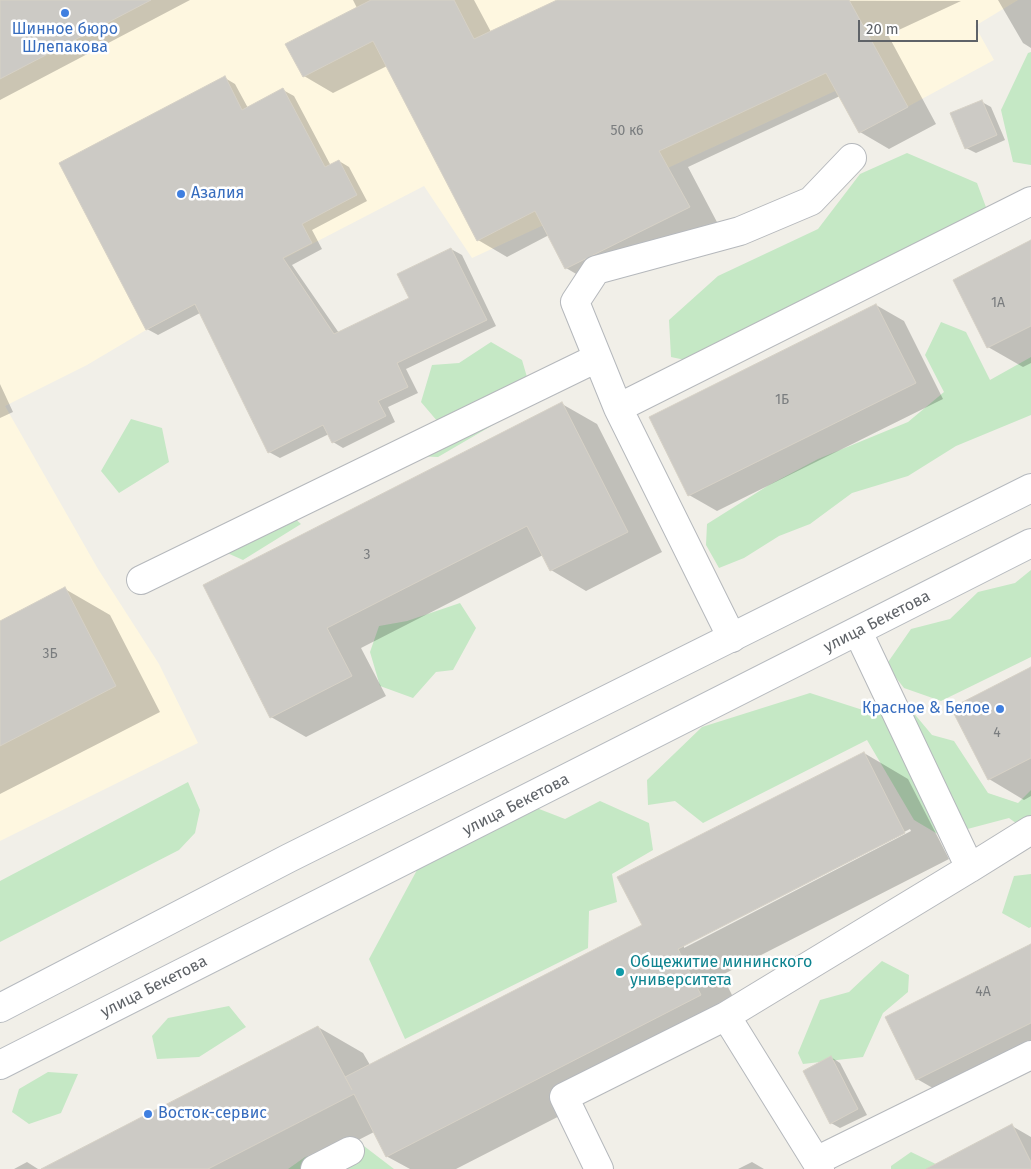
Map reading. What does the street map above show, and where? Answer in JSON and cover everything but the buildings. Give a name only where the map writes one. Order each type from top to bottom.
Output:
[{"type":"street","points":[[732,638],[618,408],[575,302],[596,270],[740,230],[811,201],[852,158]]},
{"type":"street","points":[[618,408],[1031,201]]},
{"type":"street","points":[[141,580],[597,358]]},
{"type":"street","points":[[0,1008],[289,858],[1031,488]]},
{"type":"street","name":"улица Бекетова","points":[[0,1065],[1031,543]]},
{"type":"street","points":[[858,632],[970,868]]},
{"type":"street","points":[[599,1169],[564,1097],[726,1016],[1031,830]]},
{"type":"street","points":[[726,1016],[818,1165],[1031,1055]]},
{"type":"street","points":[[315,1169],[350,1151]]},
{"type":"shaded area","points":[[0,0],[1018,0],[975,26],[994,60],[859,133],[835,91],[472,258],[424,186],[146,330],[87,365],[5,406],[98,569],[159,664],[198,743],[0,841]]},
{"type":"green space","points":[[1031,52],[1031,165],[1013,162],[1001,110],[1028,53]]},
{"type":"green space","points":[[907,153],[977,183],[993,226],[918,269],[870,266],[821,318],[723,368],[671,357],[669,320],[718,276],[818,229],[860,174]]},
{"type":"green space","points":[[941,322],[966,332],[990,380],[1031,357],[1031,415],[956,446],[908,476],[852,493],[810,524],[779,536],[744,558],[719,568],[706,545],[707,524],[769,485],[818,459],[908,422],[944,392],[925,355]]},
{"type":"green space","points":[[491,342],[522,360],[534,401],[438,457],[413,456],[438,422],[421,402],[432,365],[459,363]]},
{"type":"green space","points":[[131,419],[162,428],[169,462],[119,493],[101,471]]},
{"type":"green space","points":[[286,511],[301,524],[243,560],[225,552]]},
{"type":"green space","points":[[1031,570],[1031,657],[941,701],[904,688],[886,665],[911,629],[950,619],[978,592],[1015,583]]},
{"type":"green space","points":[[460,603],[476,628],[453,670],[436,672],[413,698],[380,686],[370,652],[379,626],[407,621]]},
{"type":"green space","points":[[810,693],[869,712],[902,699],[932,735],[954,741],[988,793],[1018,803],[1031,790],[1031,834],[1009,818],[941,836],[914,820],[867,740],[703,823],[675,801],[648,805],[647,780],[702,727]]},
{"type":"green space","points":[[188,782],[200,810],[195,833],[179,850],[0,942],[0,881]]},
{"type":"green space","points":[[600,801],[649,823],[653,850],[612,874],[617,902],[589,911],[588,948],[405,1039],[369,959],[417,870],[534,807],[565,819]]},
{"type":"green space","points":[[1031,874],[1031,927],[1029,928],[1002,913],[1014,876]]},
{"type":"green space","points":[[882,961],[909,975],[908,992],[883,1013],[863,1057],[803,1064],[798,1053],[820,1000],[849,992]]},
{"type":"green space","points":[[229,1006],[246,1027],[199,1057],[157,1059],[152,1036],[168,1018]]},
{"type":"green space","points":[[48,1072],[78,1074],[61,1113],[29,1124],[12,1112],[19,1089]]},
{"type":"green space","points":[[360,1143],[394,1169],[288,1169],[305,1157]]},
{"type":"green space","points":[[911,1152],[940,1166],[941,1169],[891,1169],[891,1166]]},
{"type":"place","name":"Шинное бюро Шлепакова","points":[[65,13]]},
{"type":"place","name":"Азалия","points":[[181,194]]},
{"type":"place","name":"Красное & Белое","points":[[1000,709]]},
{"type":"place","name":"Общежитие мининского университета","points":[[620,972]]},
{"type":"place","name":"Восток-сервис","points":[[148,1114]]}]
